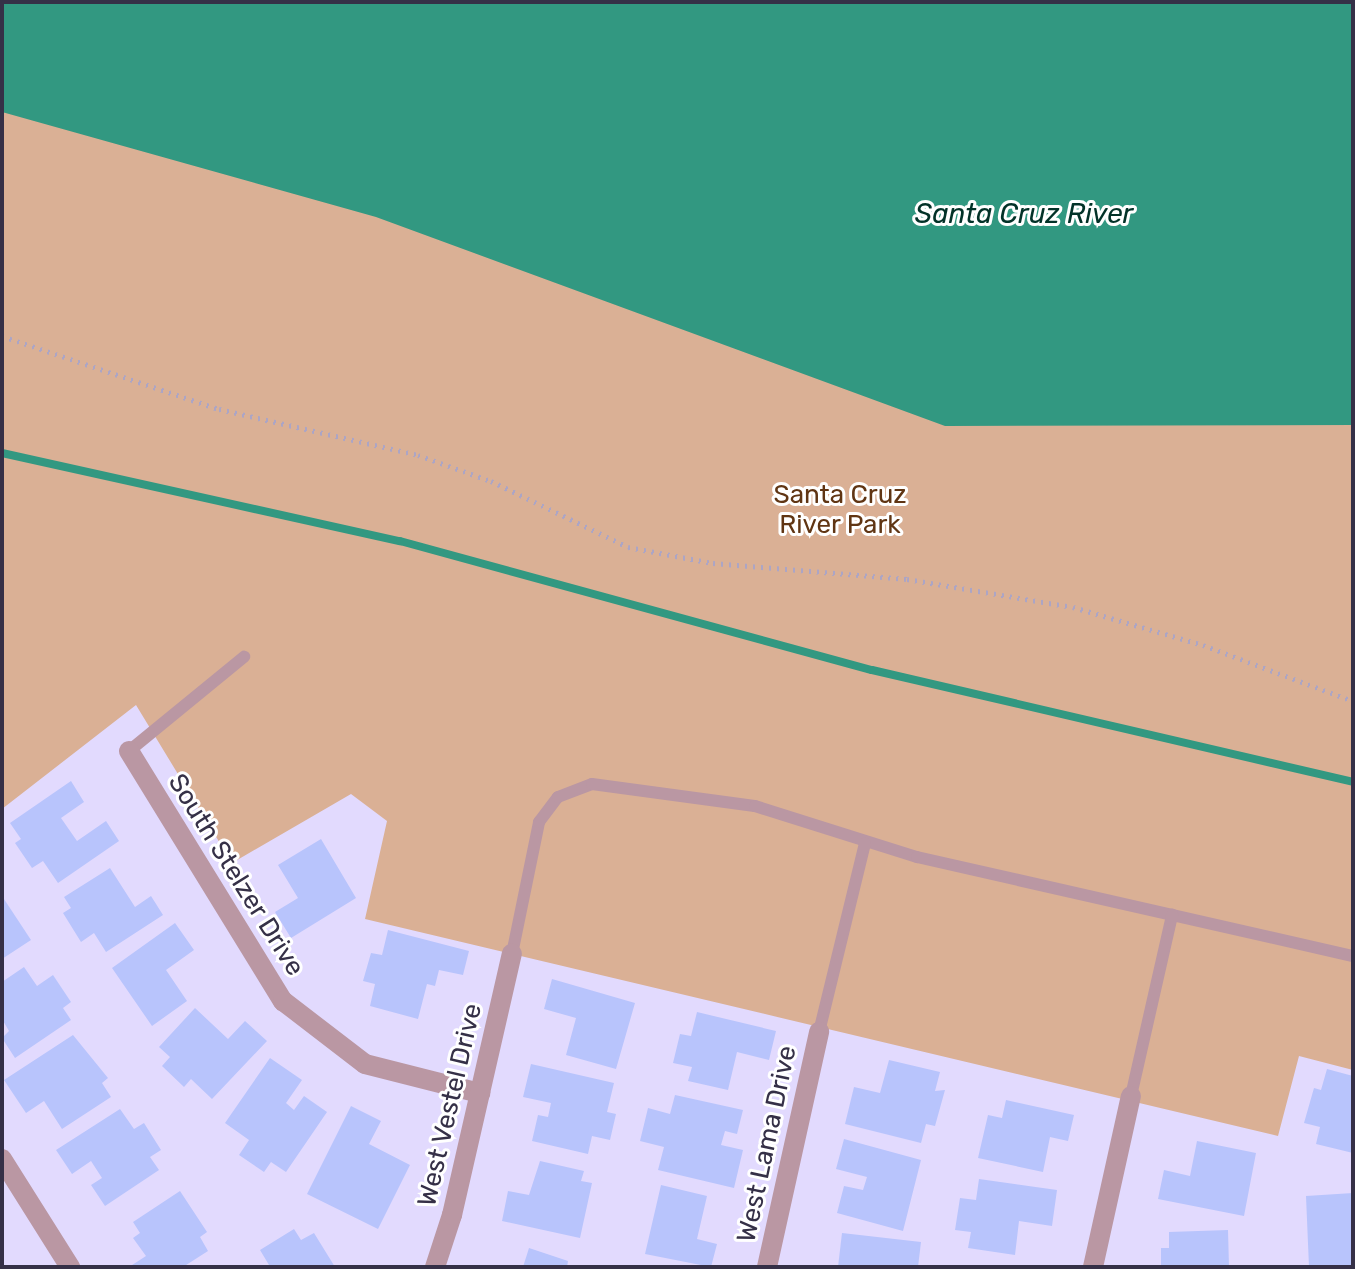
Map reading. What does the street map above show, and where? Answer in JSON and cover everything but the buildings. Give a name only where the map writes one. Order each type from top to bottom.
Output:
[{"type":"street","name":"South Stelzer Drive","points":[[129,751],[283,1001],[365,1064],[480,1093]]},
{"type":"street","name":"West Vestel Drive","points":[[435,1267],[512,954]]},
{"type":"street","name":"West Lama Drive","points":[[767,1267],[819,1032]]},
{"type":"street","points":[[1093,1267],[1131,1096]]},
{"type":"street","points":[[2,1159],[70,1267]]},
{"type":"lane","points":[[129,751],[244,657]]},
{"type":"lane","points":[[512,954],[539,822],[558,797],[592,784],[755,806],[865,844],[1353,956]]},
{"type":"lane","points":[[819,1032],[865,844]]},
{"type":"lane","points":[[1131,1096],[1172,915]]},
{"type":"path","points":[[2,336],[219,409],[418,455],[491,481],[628,547],[713,563],[907,579],[1073,607],[1203,645],[1353,701]]},
{"type":"green space","name":"Santa Cruz River Park","points":[[2,2],[1353,2],[1353,1070],[1299,1056],[1278,1136],[365,919],[387,821],[351,794],[232,863],[136,705],[2,809]]},
{"type":"water","name":"Santa Cruz River","points":[[2,2],[1353,2],[1353,425],[945,426],[376,217],[2,112]]},
{"type":"waterway","points":[[2,453],[400,541],[872,670],[1353,782]]}]
